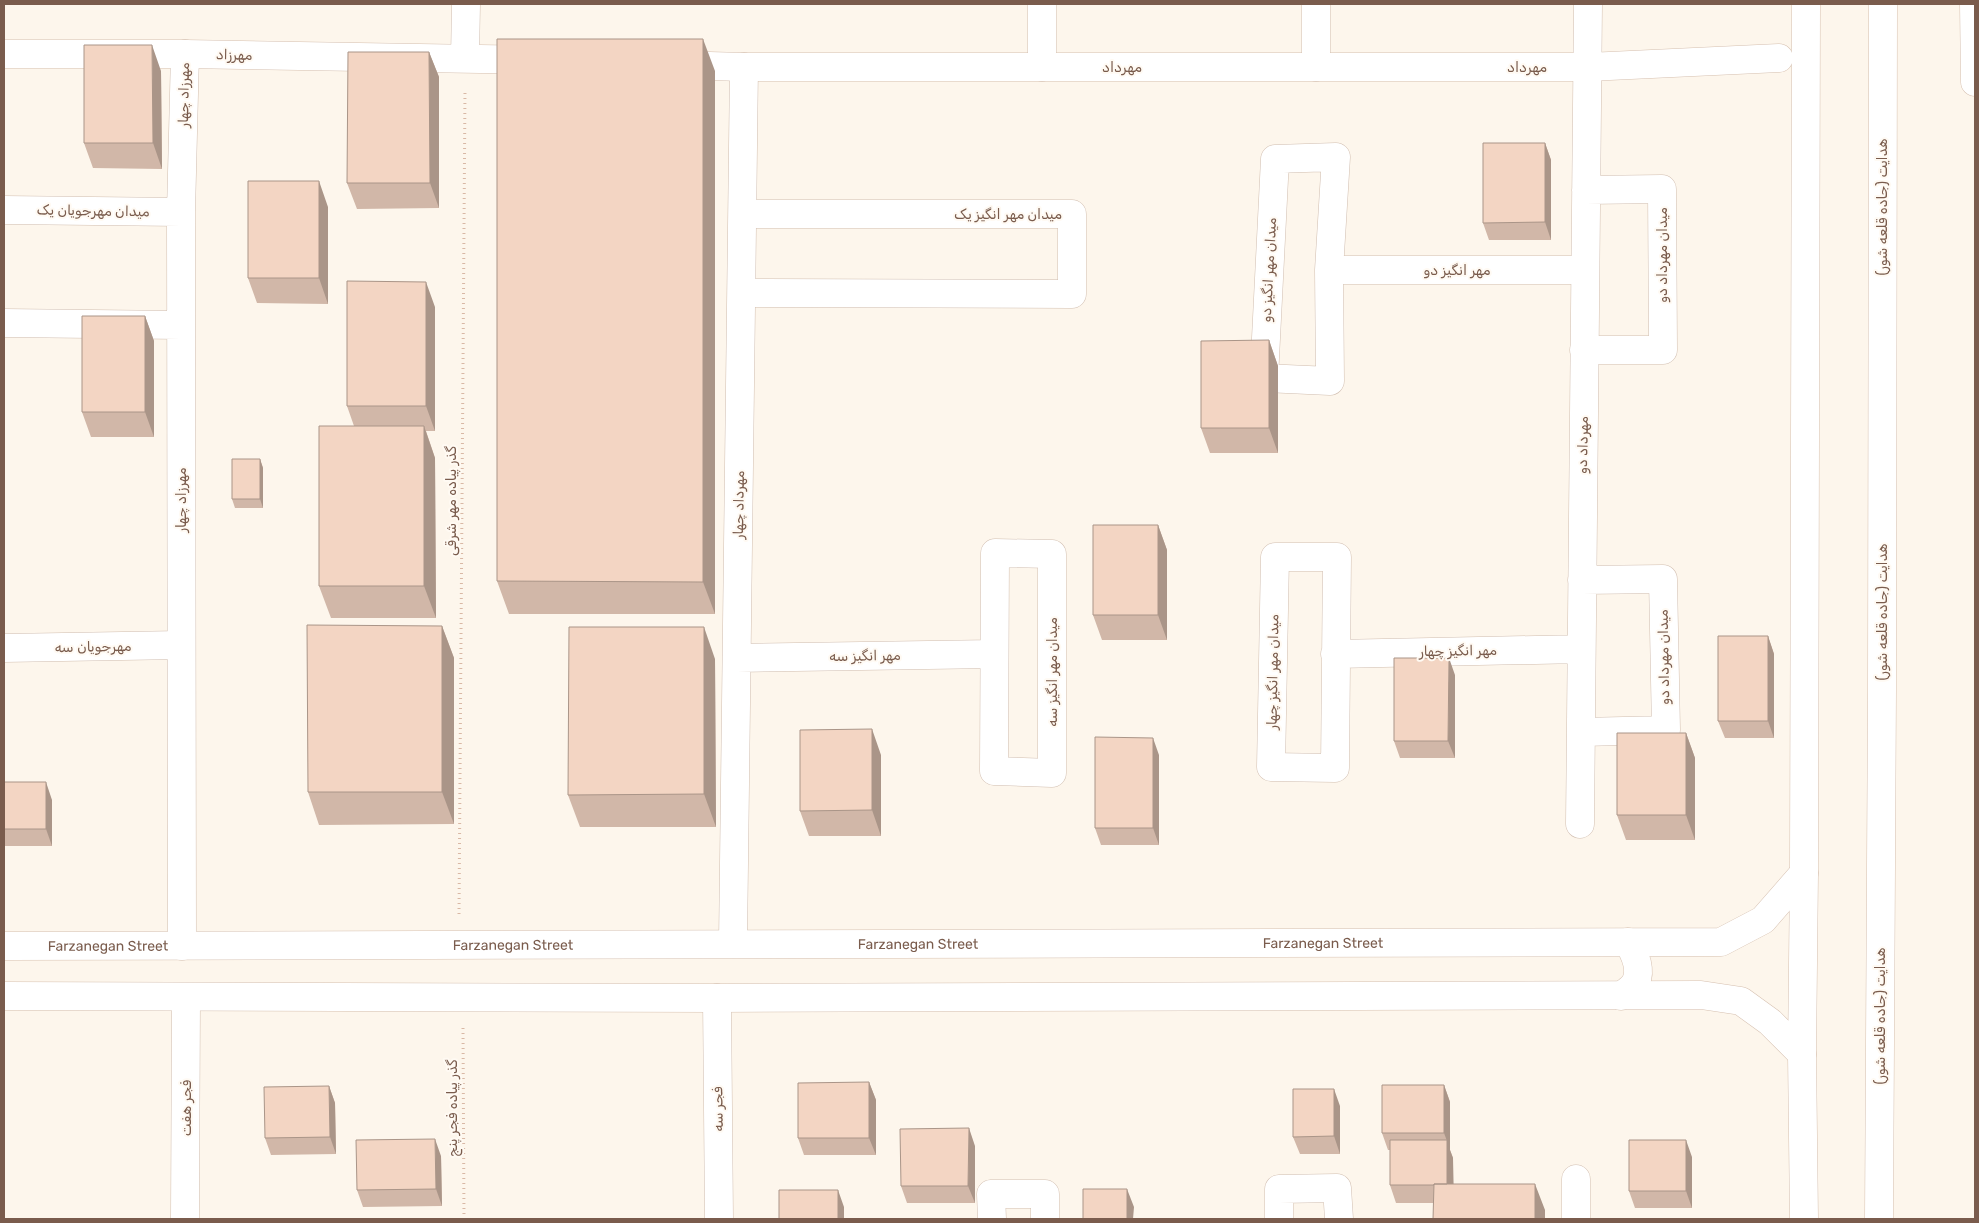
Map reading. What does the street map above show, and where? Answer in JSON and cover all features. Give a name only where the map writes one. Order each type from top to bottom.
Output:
[{"type":"street","points":[[466,4],[465,58],[555,61]]},
{"type":"street","points":[[1042,4],[1042,67]]},
{"type":"street","points":[[1316,4],[1316,67]]},
{"type":"street","name":"مهرداد دو","points":[[1580,824],[1588,4]]},
{"type":"street","points":[[1804,1219],[1802,1054],[1806,4]]},
{"type":"street","name":"هدایت (جاده قلعه شور)","points":[[1879,1219],[1883,4]]},
{"type":"street","points":[[1974,4],[1975,82]]},
{"type":"street","name":"مهرزاد","points":[[4,54],[185,54],[465,58]]},
{"type":"street","name":"مهرزاد چهار","points":[[182,946],[181,212],[185,54]]},
{"type":"street","name":"مهرداد","points":[[655,64],[744,67],[1588,67],[1779,58]]},
{"type":"street","name":"مهرداد چهار","points":[[733,943],[744,67]]},
{"type":"street","name":"میدان مهر انگیز دو","points":[[1336,157],[1329,270],[1330,380],[1264,378],[1275,159],[1336,157]]},
{"type":"street","name":"میدان مهرداد دو","points":[[1584,350],[1662,350],[1662,189],[1586,190]]},
{"type":"street","name":"میدان مهرجویان یک","points":[[4,210],[181,212]]},
{"type":"street","name":"میدان مهر انگیز یک","points":[[742,293],[1072,294],[1072,214],[743,214]]},
{"type":"street","name":"مهر انگیز دو","points":[[1329,270],[1585,270]]},
{"type":"street","points":[[4,323],[181,325]]},
{"type":"street","name":"میدان مهر انگیز سه","points":[[995,553],[1052,554],[1052,772],[994,771],[994,654],[995,553]]},
{"type":"street","name":"میدان مهر انگیز چهار","points":[[1275,557],[1337,557],[1335,654],[1335,768],[1271,767],[1275,557]]},
{"type":"street","name":"میدان مهرداد دو","points":[[1581,732],[1666,730],[1663,579],[1582,580]]},
{"type":"street","name":"مهرجویان سه","points":[[4,648],[182,646]]},
{"type":"street","name":"مهر انگیز چهار","points":[[1335,654],[1581,649]]},
{"type":"street","name":"مهر انگیز سه","points":[[737,658],[994,654]]},
{"type":"street","name":"Farzanegan Street","points":[[4,946],[1721,942],[1763,920],[1804,873]]},
{"type":"street","points":[[1622,996],[1635,985],[1638,971],[1636,955],[1628,942]]},
{"type":"street","points":[[4,996],[718,998],[1701,995],[1741,1002],[1770,1022],[1802,1054]]},
{"type":"street","name":"فجر هفت","points":[[185,1219],[186,997]]},
{"type":"street","name":"فجر سه","points":[[718,998],[720,1219]]},
{"type":"street","points":[[1576,1179],[1576,1219]]},
{"type":"street","points":[[1279,1219],[1279,1189],[1308,1188],[1336,1188],[1338,1219]]},
{"type":"street","points":[[992,1219],[991,1194],[1045,1194],[1045,1219]]},
{"type":"path","name":"گذر پیاده مهر شرقی","points":[[459,944],[465,58]]},
{"type":"path","name":"گذر پیاده فجر پنج","points":[[463,997],[464,1219]]},
{"type":"building","points":[[497,39],[703,39],[703,582],[497,581]]},
{"type":"building","points":[[84,45],[152,45],[153,143],[84,143]]},
{"type":"building","points":[[348,52],[429,52],[430,183],[347,183]]},
{"type":"building","points":[[1483,143],[1545,143],[1545,222],[1483,223]]},
{"type":"building","points":[[248,181],[319,181],[319,278],[248,278]]},
{"type":"building","points":[[347,281],[426,282],[426,406],[347,406]]},
{"type":"building","points":[[82,316],[145,316],[145,412],[82,412]]},
{"type":"building","points":[[1269,340],[1269,428],[1201,428],[1201,341]]},
{"type":"building","points":[[319,426],[424,426],[424,586],[319,586]]},
{"type":"building","points":[[232,459],[260,459],[260,499],[232,499]]},
{"type":"building","points":[[1093,525],[1158,525],[1158,615],[1093,615]]},
{"type":"building","points":[[307,625],[442,626],[442,792],[308,792]]},
{"type":"building","points":[[569,627],[704,627],[704,794],[568,795]]},
{"type":"building","points":[[1718,636],[1768,636],[1768,721],[1718,721]]},
{"type":"building","points":[[1394,658],[1449,658],[1448,741],[1394,741]]},
{"type":"building","points":[[872,729],[872,810],[800,811],[800,730]]},
{"type":"building","points":[[1617,733],[1686,733],[1686,815],[1617,815]]},
{"type":"building","points":[[1095,737],[1153,738],[1153,828],[1095,828]]},
{"type":"building","points":[[4,782],[46,782],[46,829],[4,829]]},
{"type":"building","points":[[869,1082],[869,1138],[798,1138],[798,1083]]},
{"type":"building","points":[[1382,1085],[1444,1085],[1444,1133],[1382,1133]]},
{"type":"building","points":[[329,1086],[330,1137],[265,1138],[264,1087]]},
{"type":"building","points":[[1293,1089],[1334,1089],[1334,1136],[1293,1137]]},
{"type":"building","points":[[969,1128],[968,1186],[901,1186],[900,1129]]},
{"type":"building","points":[[435,1139],[436,1189],[357,1190],[356,1140]]},
{"type":"building","points":[[1390,1140],[1447,1140],[1447,1184],[1390,1185]]},
{"type":"building","points":[[1629,1140],[1686,1140],[1686,1191],[1629,1191]]},
{"type":"building","points":[[1434,1184],[1535,1184],[1535,1219],[1433,1219]]},
{"type":"building","points":[[1083,1189],[1127,1189],[1127,1219],[1083,1219]]},
{"type":"building","points":[[779,1190],[838,1190],[838,1219],[779,1219]]}]
